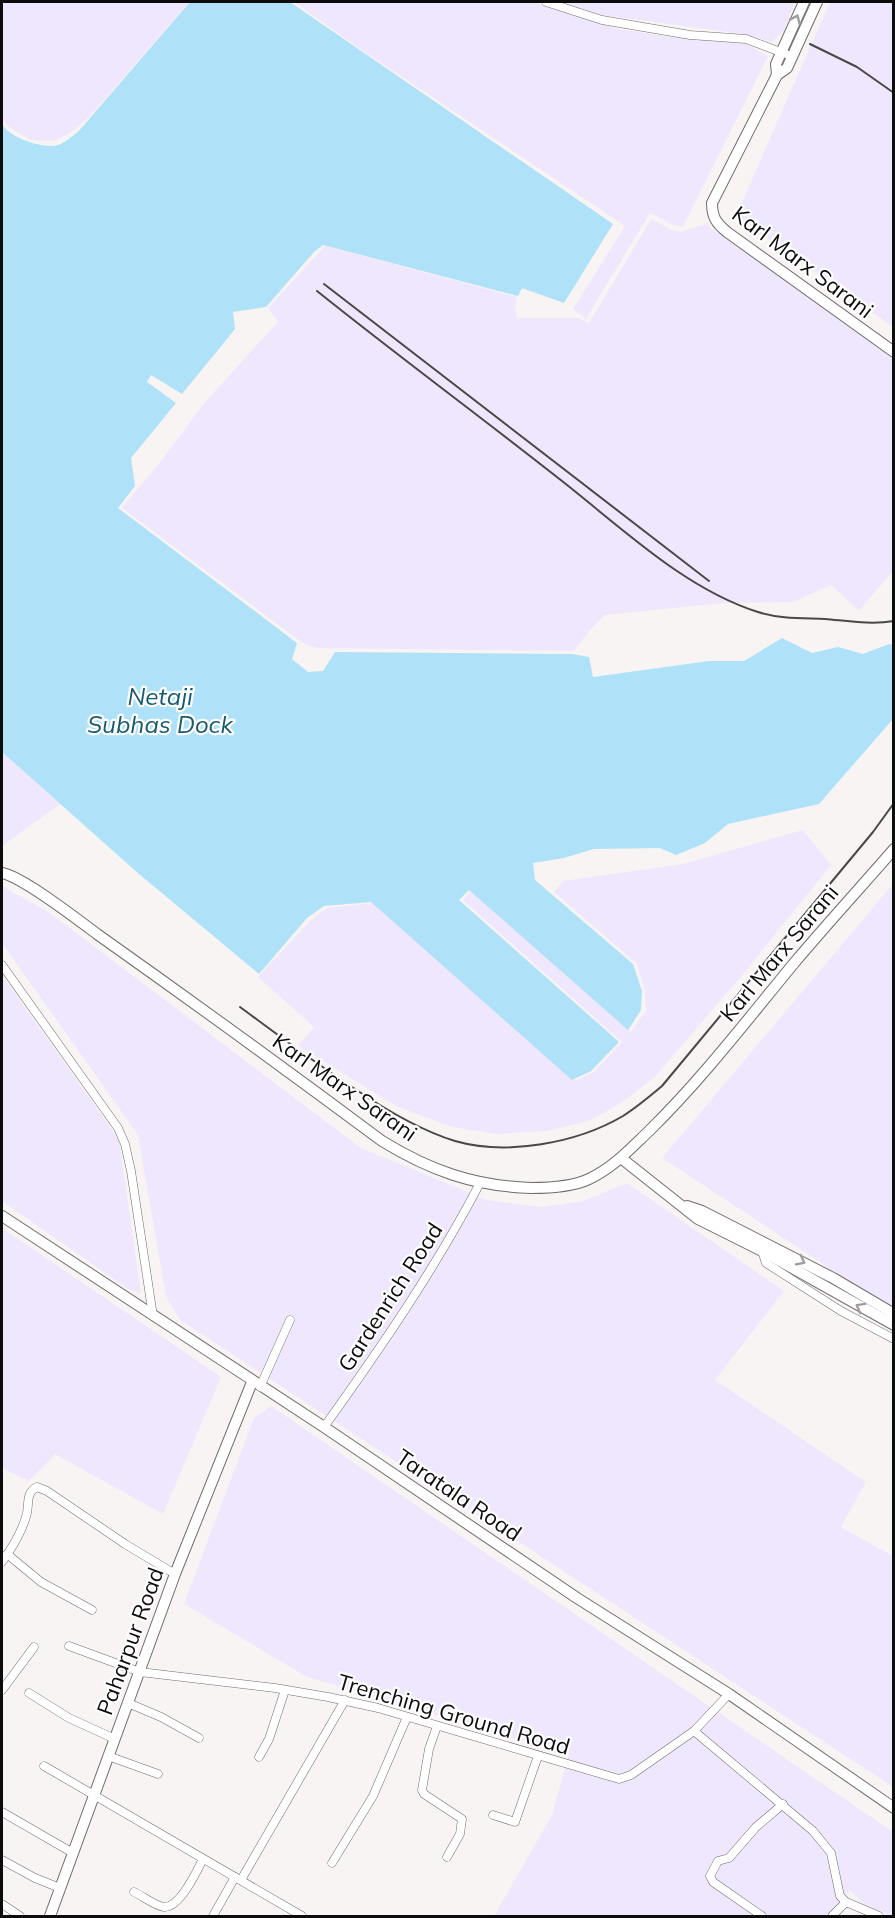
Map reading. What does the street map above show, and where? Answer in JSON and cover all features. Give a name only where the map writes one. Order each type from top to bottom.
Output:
[{"type":"main road","points":[[777,75],[776,64],[804,2]]},
{"type":"main road","name":"Karl Marx Sarani","points":[[817,2],[787,68],[777,75],[712,203],[712,213],[716,222],[727,232],[894,352]]},
{"type":"main road","name":"Karl Marx Sarani","points":[[2,873],[27,885],[256,1047],[382,1141],[404,1154],[434,1169],[480,1184],[545,1188],[562,1187],[588,1180],[621,1158],[677,1104],[796,961],[894,849]]},
{"type":"main road","points":[[621,1158],[681,1204],[702,1211],[765,1248],[827,1289],[894,1326]]},
{"type":"main road","name":"Taratala Road","points":[[2,1216],[324,1427],[577,1598],[729,1694],[894,1808]]},
{"type":"main road","points":[[765,1248],[833,1278],[894,1314]]},
{"type":"main road","name":"Paharpur Road","points":[[50,1917],[175,1574],[256,1384]]},
{"type":"street","points":[[546,2],[602,20],[690,34],[746,39],[792,56]]},
{"type":"street","points":[[2,965],[118,1128],[125,1144],[153,1316]]},
{"type":"street","name":"Gardenrich Road","points":[[324,1427],[430,1271],[458,1226],[480,1184]]},
{"type":"street","points":[[765,1248],[766,1263],[841,1311],[894,1339]]},
{"type":"street","points":[[256,1384],[290,1320]]},
{"type":"street","points":[[92,1610],[41,1582],[4,1558],[27,1515],[29,1494],[32,1489],[41,1488],[175,1574]]},
{"type":"street","name":"Trenching Ground Road","points":[[69,1646],[140,1672],[345,1700],[619,1779],[631,1775],[694,1731],[729,1694]]},
{"type":"street","points":[[2,1690],[34,1647]]},
{"type":"street","points":[[259,1757],[269,1739],[285,1690]]},
{"type":"street","points":[[29,1693],[69,1718],[115,1739]]},
{"type":"street","points":[[213,1917],[345,1700]]},
{"type":"street","points":[[128,1703],[161,1717],[199,1738]]},
{"type":"street","points":[[332,1863],[373,1796],[407,1717]]},
{"type":"street","points":[[437,1726],[427,1758],[422,1790],[424,1794],[462,1819],[460,1834],[447,1857]]},
{"type":"street","points":[[694,1731],[813,1831],[831,1853],[840,1896],[846,1902],[879,1917]]},
{"type":"street","points":[[108,1756],[158,1774]]},
{"type":"street","points":[[493,1815],[515,1822],[538,1756]]},
{"type":"street","points":[[44,1766],[302,1917]]},
{"type":"street","points":[[762,1917],[713,1882],[710,1876],[718,1861],[729,1858],[756,1827],[783,1804]]},
{"type":"street","points":[[2,1812],[72,1853]]},
{"type":"street","points":[[2,1860],[35,1878],[60,1888]]},
{"type":"street","points":[[134,1892],[164,1907],[170,1906],[183,1893],[203,1860]]},
{"type":"street","points":[[832,1917],[846,1902]]},
{"type":"street","points":[[2,1904],[20,1917]]},
{"type":"shaded area","points":[[2,2],[189,2],[90,116],[70,133],[54,141],[30,140],[8,126],[2,119]]},
{"type":"shaded area","points":[[294,2],[537,2],[546,7],[618,29],[678,38],[742,42],[768,56],[683,227],[673,225],[650,213],[586,319],[573,309],[625,226]]},
{"type":"shaded area","points":[[560,2],[795,2],[783,32],[771,42],[743,34],[602,15]]},
{"type":"shaded area","points":[[830,2],[893,2],[893,327],[736,216]]},
{"type":"shaded area","points":[[651,219],[681,232],[708,223],[710,228],[893,345],[893,571],[859,611],[831,585],[793,602],[723,603],[605,615],[574,651],[318,648],[300,641],[122,508],[205,402],[278,322],[268,308],[325,246],[517,297],[515,308],[517,318],[578,318],[589,323]]},
{"type":"shaded area","points":[[2,752],[60,804],[2,846]]},
{"type":"shaded area","points":[[803,830],[831,865],[749,967],[655,1077],[618,1105],[588,1121],[547,1131],[496,1134],[452,1127],[398,1107],[298,1046],[314,1027],[258,977],[310,921],[327,908],[374,903],[575,1081],[594,1072],[622,1042],[463,900],[471,891],[631,1032],[646,1011],[645,991],[637,964],[554,892],[563,881],[683,864]]},
{"type":"shaded area","points":[[893,884],[893,1310],[662,1158]]},
{"type":"shaded area","points":[[2,886],[50,913],[361,1148],[487,1200],[542,1207],[583,1201],[627,1183],[784,1291],[715,1380],[866,1482],[841,1527],[893,1556],[893,1787],[180,1320],[166,1297],[138,1135],[2,943]]},
{"type":"shaded area","points":[[2,975],[119,1140],[141,1294],[128,1289],[2,1201]]},
{"type":"shaded area","points":[[2,1228],[221,1377],[163,1514],[55,1454],[29,1481],[2,1468]]},
{"type":"shaded area","points":[[271,1406],[893,1832],[893,1916],[865,1905],[850,1890],[830,1916],[494,1916],[552,1815],[569,1754],[307,1677],[184,1604],[254,1418]]},
{"type":"water","name":"Netaji Subhas Dock","points":[[190,2],[290,2],[613,224],[564,303],[522,288],[518,296],[323,245],[314,252],[266,307],[233,312],[235,329],[182,394],[151,375],[147,382],[176,403],[131,458],[135,486],[118,508],[297,643],[292,659],[308,672],[323,671],[335,652],[572,654],[589,657],[593,677],[709,661],[744,661],[782,638],[812,653],[838,647],[863,654],[889,644],[893,645],[893,719],[819,804],[728,824],[705,843],[676,855],[660,848],[594,849],[564,858],[533,863],[535,880],[633,964],[642,991],[641,1010],[628,1030],[469,890],[459,900],[619,1042],[591,1071],[572,1080],[371,902],[324,906],[307,918],[259,974],[139,874],[2,752],[2,124],[12,134],[35,144],[51,146],[66,141],[78,132]]},
{"type":"railway","points":[[810,44],[857,67],[894,93]]},
{"type":"railway","points":[[324,284],[709,581]]},
{"type":"railway","points":[[317,291],[532,457],[655,556],[705,588],[731,602],[775,616],[868,623],[894,621]]},
{"type":"railway","points":[[240,1007],[367,1097],[403,1119],[429,1131],[455,1141],[497,1147],[519,1147],[563,1140],[623,1116],[662,1086],[873,832],[894,803]]}]
